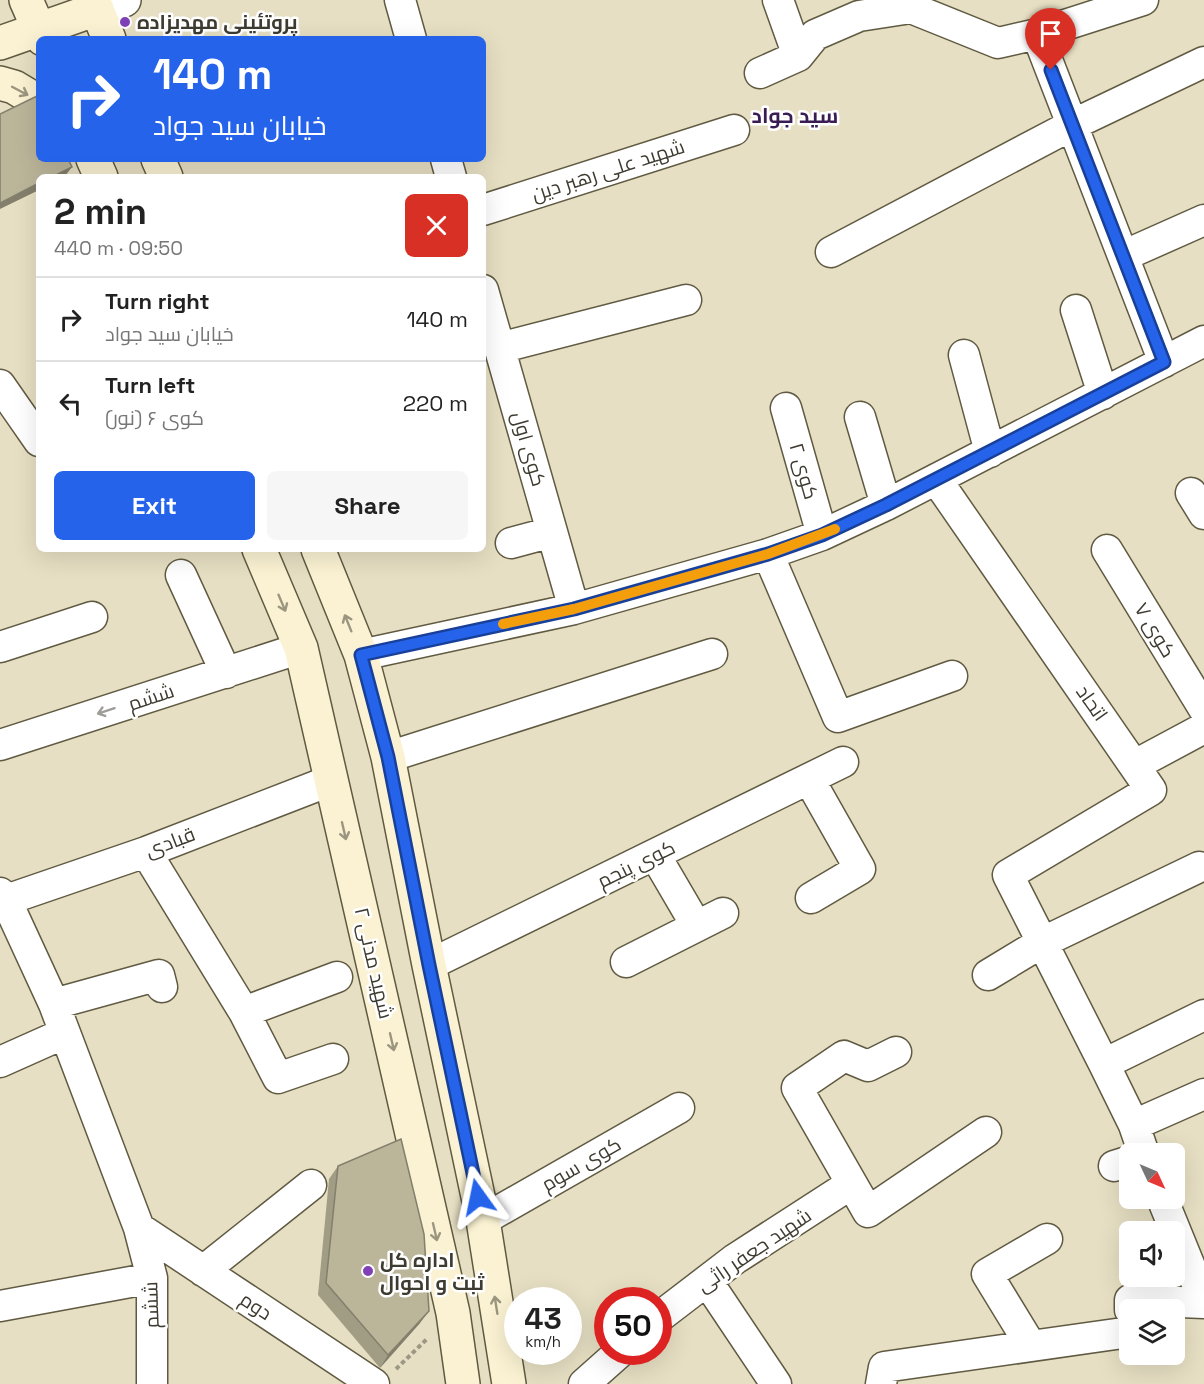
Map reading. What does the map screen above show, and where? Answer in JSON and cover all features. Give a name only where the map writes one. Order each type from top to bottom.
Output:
[{"type":"main road","points":[[26,0],[41,34]]},
{"type":"main road","points":[[0,43],[41,34],[104,3],[109,36]]},
{"type":"main road","points":[[0,82],[14,87],[36,100]]},
{"type":"main road","name":"شهید مدنی ۲","points":[[260,552],[301,648],[453,1313],[463,1384]]},
{"type":"main road","points":[[319,552],[361,655],[388,757],[483,1220],[510,1378]]},
{"type":"main road","points":[[455,1384],[459,1348]]},
{"type":"street","points":[[400,0],[410,36]]},
{"type":"street","points":[[778,0],[798,56]]},
{"type":"street","points":[[760,73],[798,56],[815,35],[859,16],[911,8],[999,43],[1037,34],[1143,0]]},
{"type":"street","points":[[1037,34],[1164,362]]},
{"type":"street","points":[[831,252],[1072,124],[1204,62]]},
{"type":"street","name":"شهید علی رهبر دین","points":[[486,209],[734,130]]},
{"type":"street","points":[[1123,256],[1204,220]]},
{"type":"street","name":"کوی اول","points":[[486,300],[574,609]]},
{"type":"street","points":[[500,348],[686,300]]},
{"type":"street","points":[[1076,310],[1103,394]]},
{"type":"street","points":[[361,655],[574,609],[768,554],[822,535],[886,505],[1204,341]]},
{"type":"street","points":[[964,355],[990,452]]},
{"type":"street","points":[[0,385],[36,437]]},
{"type":"street","name":"کوی ۲","points":[[786,408],[822,535]]},
{"type":"street","points":[[860,417],[886,505]]},
{"type":"street","name":"اتحاد","points":[[936,479],[1151,790],[1008,875],[1041,944]]},
{"type":"street","points":[[511,543],[552,532]]},
{"type":"street","name":"کوی ۷","points":[[1107,550],[1204,709]]},
{"type":"street","points":[[768,554],[838,717],[952,676]]},
{"type":"street","points":[[181,575],[226,673]]},
{"type":"street","points":[[0,646],[92,617]]},
{"type":"street","name":"ششم","points":[[0,745],[301,648]]},
{"type":"street","points":[[388,757],[712,654]]},
{"type":"street","points":[[1135,765],[1204,728]]},
{"type":"street","name":"کوی پنجم","points":[[429,965],[843,762]]},
{"type":"street","points":[[809,779],[860,869],[811,898]]},
{"type":"street","name":"قبادی","points":[[3,896],[146,852],[332,780]]},
{"type":"street","points":[[146,852],[244,1012],[278,1078],[333,1059]]},
{"type":"street","points":[[655,855],[696,926]]},
{"type":"street","points":[[988,975],[1041,944],[1199,867]]},
{"type":"street","name":"ششم","points":[[3,896],[54,1004],[139,1228],[152,1278],[152,1384]]},
{"type":"street","points":[[626,962],[723,913]]},
{"type":"street","points":[[1041,944],[1104,1064],[1134,1125],[1140,1143]]},
{"type":"street","points":[[54,1004],[159,975],[162,987]]},
{"type":"street","points":[[244,1012],[337,977]]},
{"type":"street","points":[[1104,1064],[1204,1015]]},
{"type":"street","points":[[0,1062],[65,1032]]},
{"type":"street","points":[[896,1052],[868,1066],[844,1056],[798,1088],[868,1212],[986,1132]]},
{"type":"street","points":[[1134,1125],[1204,1094]]},
{"type":"street","name":"کوی سوم","points":[[483,1220],[679,1108]]},
{"type":"street","name":"شهید جعفر راثی","points":[[672,1307],[735,1259],[851,1184]]},
{"type":"street","points":[[203,1271],[311,1185]]},
{"type":"street","points":[[1166,1209],[1204,1302],[1185,1301]]},
{"type":"street","name":"دوم","points":[[139,1228],[203,1271],[381,1380]]},
{"type":"street","points":[[1031,1346],[987,1274],[1047,1239]]},
{"type":"street","points":[[0,1305],[152,1278]]},
{"type":"street","points":[[707,1281],[776,1384]]},
{"type":"street","points":[[883,1375],[1031,1346],[1119,1334]]},
{"type":"street","points":[[584,1384],[605,1365]]},
{"type":"path","points":[[381,1380],[453,1313]]},
{"type":"building","points":[[36,96],[36,162],[70,162],[72,167],[58,174],[36,174],[36,185],[0,203],[0,114]]},
{"type":"building","name":"اداره کل ثبت و احوال","points":[[401,1139],[424,1234],[429,1311],[388,1355],[326,1283],[338,1166]]},
{"type":"slow traffic","points":[[503,624],[574,609],[768,554],[835,529]]},
{"type":"place","name":"پروتئينی مهديزاده","points":[[125,22]]},
{"type":"place","name":"اداره کل ثبت و احوال","points":[[368,1271]]},
{"type":"district","name":"سید جواد","points":[[795,116]]},
{"type":"route","points":[[478,1197],[388,757],[361,655],[574,609],[768,554],[822,535],[886,505],[1164,362],[1051,70]]}]
